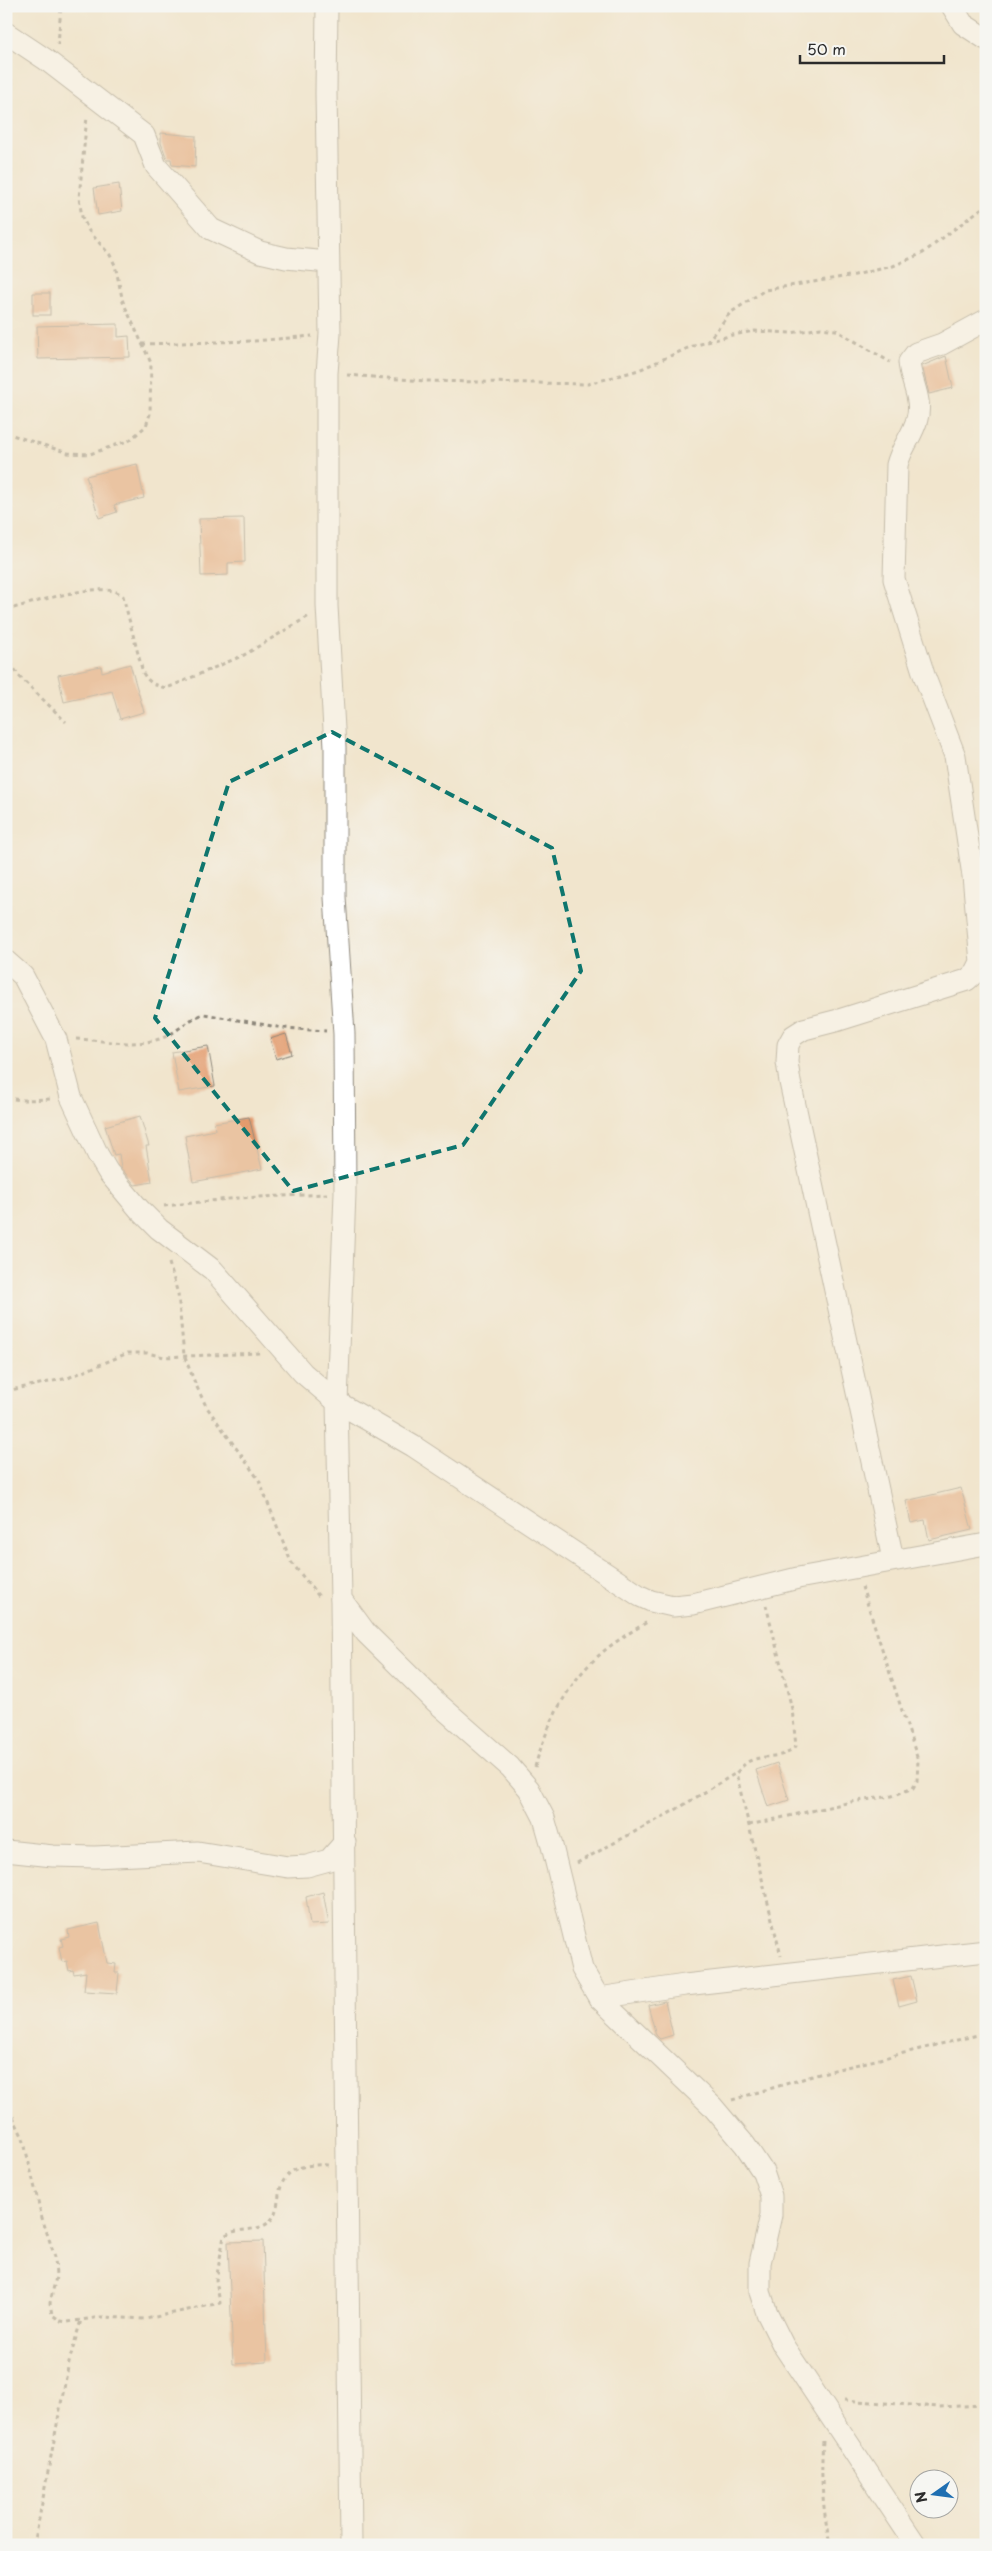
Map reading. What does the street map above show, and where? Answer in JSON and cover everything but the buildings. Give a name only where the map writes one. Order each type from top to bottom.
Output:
[{"type":"street","points":[[327,6],[330,334],[327,374],[328,606],[335,747],[335,897],[344,1034],[345,1193],[337,1402],[345,1842],[351,2545]]},
{"type":"street","points":[[952,6],[963,24],[986,40]]},
{"type":"street","points":[[6,33],[144,135],[156,166],[211,229],[260,252],[286,258],[328,262]]},
{"type":"street","points":[[893,1560],[786,1062],[788,1045],[793,1036],[804,1029],[967,980],[976,972],[981,962],[979,874],[955,756],[924,675],[894,579],[897,465],[901,449],[917,419],[918,408],[918,396],[910,373],[909,362],[916,353],[942,344],[986,320]]},
{"type":"street","points":[[6,961],[23,976],[56,1039],[71,1097],[108,1172],[139,1209],[159,1229],[213,1270],[303,1373],[337,1402],[413,1446],[640,1596],[651,1601],[673,1606],[693,1604],[856,1567],[986,1544]]},
{"type":"street","points":[[341,1599],[366,1633],[435,1701],[510,1767],[529,1789],[544,1818],[582,1969],[599,1998],[712,2106],[745,2145],[763,2172],[771,2196],[771,2215],[760,2263],[760,2292],[767,2313],[783,2345],[916,2545]]},
{"type":"street","points":[[6,1851],[53,1856],[95,1857],[198,1852],[288,1867],[307,1866],[329,1860],[345,1842]]},
{"type":"street","points":[[599,1998],[786,1973],[986,1951]]},
{"type":"path","points":[[57,69],[61,6]]},
{"type":"path","points":[[6,433],[77,454],[90,454],[130,440],[146,426],[150,414],[151,363],[123,302],[115,265],[110,254],[89,230],[82,217],[79,198],[89,93]]},
{"type":"path","points":[[706,342],[730,313],[765,290],[855,275],[894,266],[923,253],[986,205]]},
{"type":"path","points":[[327,374],[425,381],[588,384],[639,370],[706,342],[755,331],[791,333],[821,328],[836,330],[910,373]]},
{"type":"path","points":[[142,344],[254,341],[330,334]]},
{"type":"path","points":[[6,610],[96,589],[118,592],[123,596],[143,673],[148,681],[158,687],[167,688],[244,655],[279,632],[328,606]]},
{"type":"path","points":[[6,656],[19,676],[66,722]]},
{"type":"path","points":[[56,1039],[114,1044],[154,1039],[167,1036],[195,1016],[204,1014],[283,1028],[307,1028],[344,1034]]},
{"type":"path","points":[[6,1098],[37,1100],[71,1097]]},
{"type":"path","points":[[139,1209],[238,1198],[345,1193]]},
{"type":"path","points":[[159,1229],[178,1294],[184,1355],[206,1406],[259,1480],[291,1562],[341,1622]]},
{"type":"path","points":[[6,1391],[68,1378],[128,1353],[147,1353],[164,1357],[259,1353],[268,1356]]},
{"type":"path","points":[[749,1826],[851,1802],[892,1796],[913,1788],[917,1781],[918,1760],[856,1567]]},
{"type":"path","points":[[559,1873],[677,1809],[736,1773],[744,1764],[754,1759],[789,1753],[796,1746],[797,1740],[792,1709],[762,1587]]},
{"type":"path","points":[[529,1789],[539,1752],[574,1684],[592,1661],[615,1642],[673,1606]]},
{"type":"path","points":[[736,1773],[786,1973]]},
{"type":"path","points":[[712,2106],[826,2072],[986,2033]]},
{"type":"path","points":[[6,2102],[23,2138],[42,2218],[55,2256],[56,2277],[50,2310],[52,2315],[61,2321],[101,2317],[146,2319],[220,2303],[216,2280],[224,2236],[234,2231],[260,2228],[271,2221],[277,2207],[284,2178],[292,2170],[309,2164],[348,2166]]},
{"type":"path","points":[[34,2545],[69,2362],[81,2320]]},
{"type":"path","points":[[830,2545],[822,2505],[820,2471],[822,2403],[938,2407],[986,2404]]},
{"type":"highlighted area","points":[[332,732],[552,848],[581,971],[463,1145],[293,1191],[155,1018],[229,782]]}]
